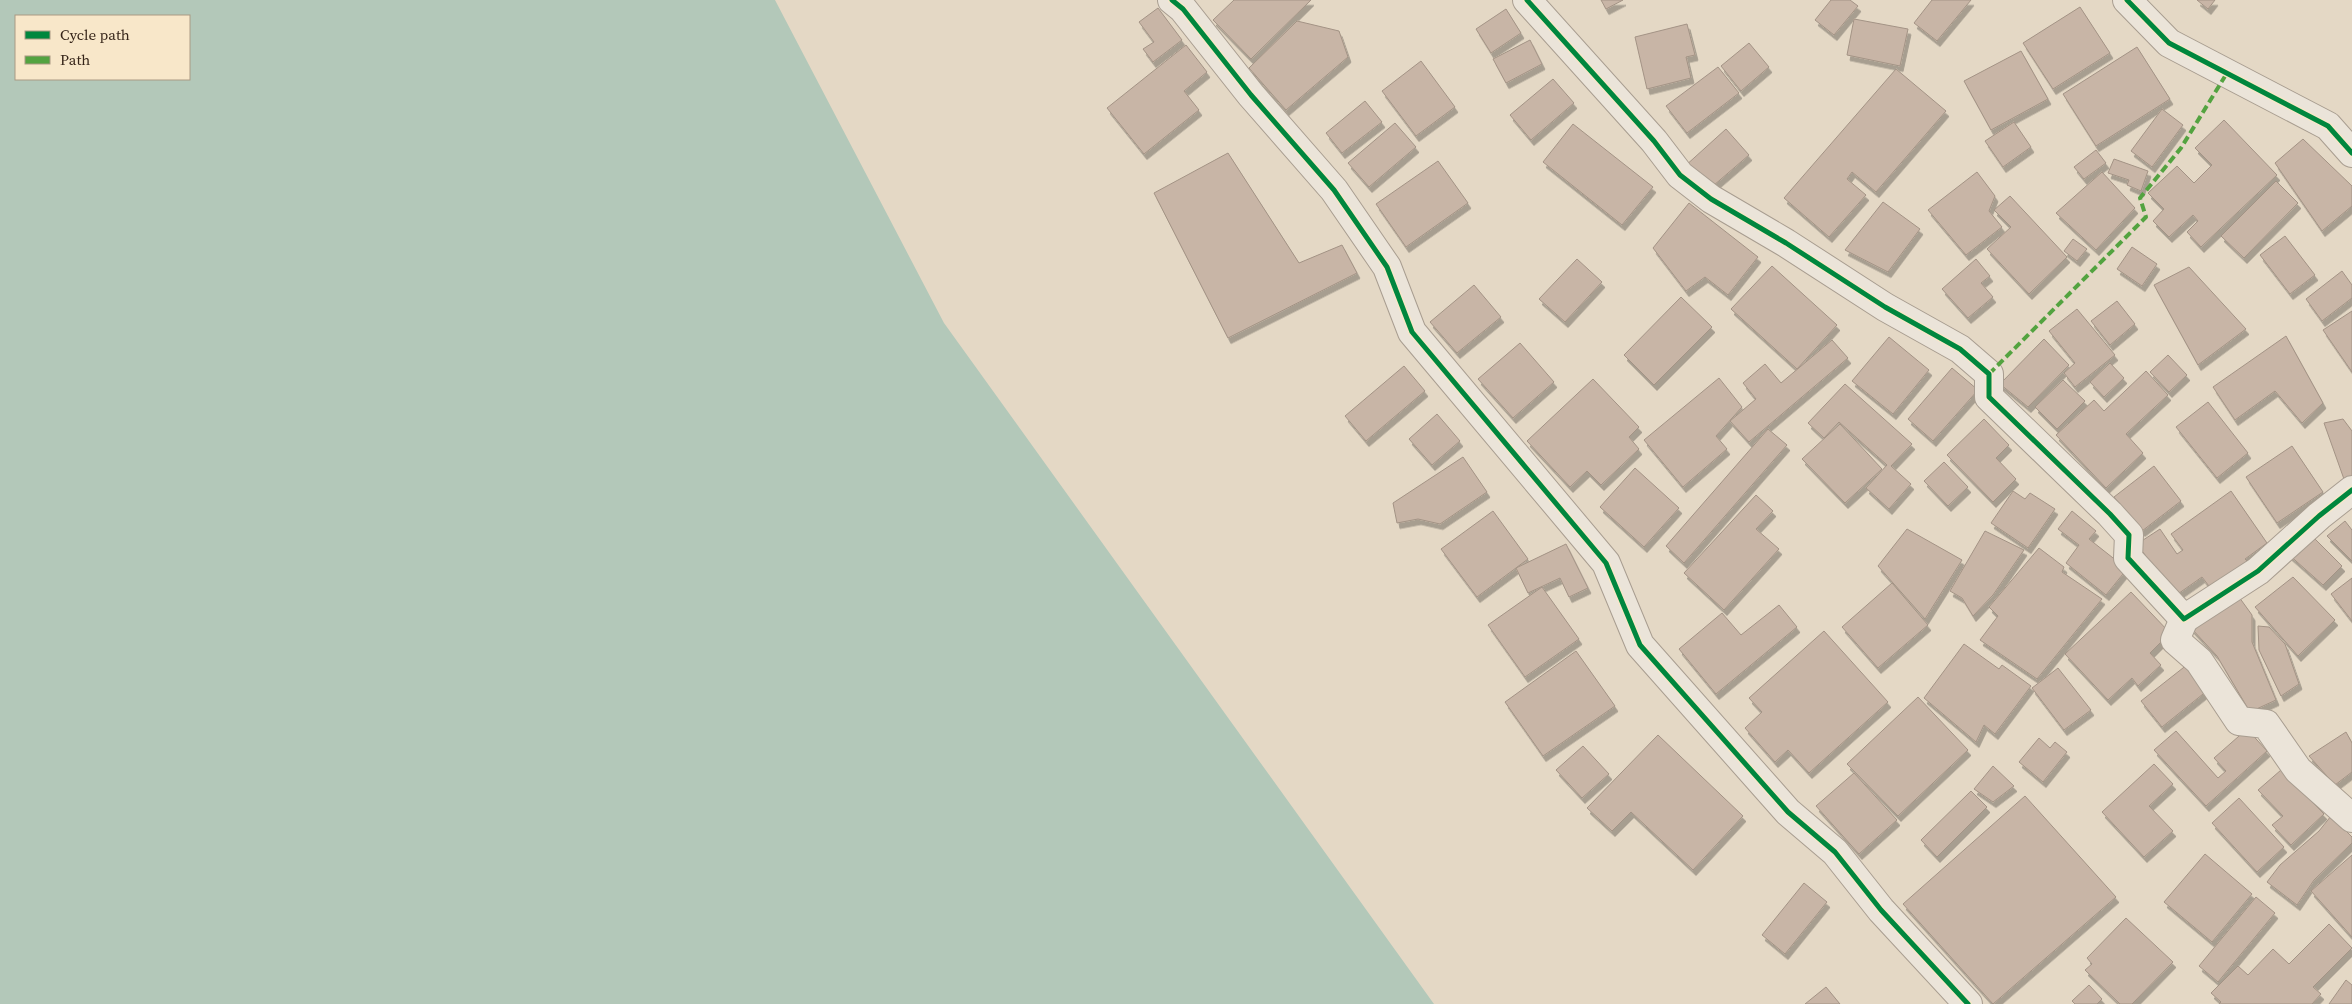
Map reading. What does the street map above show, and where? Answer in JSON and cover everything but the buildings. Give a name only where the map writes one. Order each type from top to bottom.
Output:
[{"type":"street","points":[[1172,0],[1183,9],[1251,94],[1334,190],[1387,267],[1412,332],[1606,563],[1640,646],[1788,812],[1835,852],[1881,910],[1968,1004]]},
{"type":"street","points":[[1527,0],[1654,141],[1680,175],[1711,199],[1786,243],[1885,307],[1960,349],[1989,374],[1989,397],[2110,514],[2129,535],[2128,558],[2184,620]]},
{"type":"street","points":[[2127,0],[2169,43],[2328,126],[2352,153]]},
{"type":"street","points":[[2352,490],[2319,516],[2258,572],[2184,620],[2175,640],[2199,661],[2239,721],[2266,724],[2298,770],[2352,818]]},
{"type":"shaded area","points":[[0,0],[775,0],[944,323],[1434,1004],[0,1004]]},
{"type":"marked path","points":[[1989,374],[2146,217],[2140,198],[2181,148],[2227,73]]},
{"type":"cycle path","points":[[1172,0],[1183,9],[1251,95],[1334,190],[1387,267],[1412,332],[1606,563],[1640,645],[1788,812],[1835,852],[1881,910],[1968,1004]]},
{"type":"cycle path","points":[[1527,0],[1654,141],[1680,175],[1711,199],[1786,243],[1885,307],[1960,349],[1989,374],[1989,397],[2110,514],[2129,535],[2128,558],[2184,619],[2258,571],[2319,516],[2352,490]]},
{"type":"cycle path","points":[[2127,0],[2169,43],[2328,126],[2352,153]]}]
